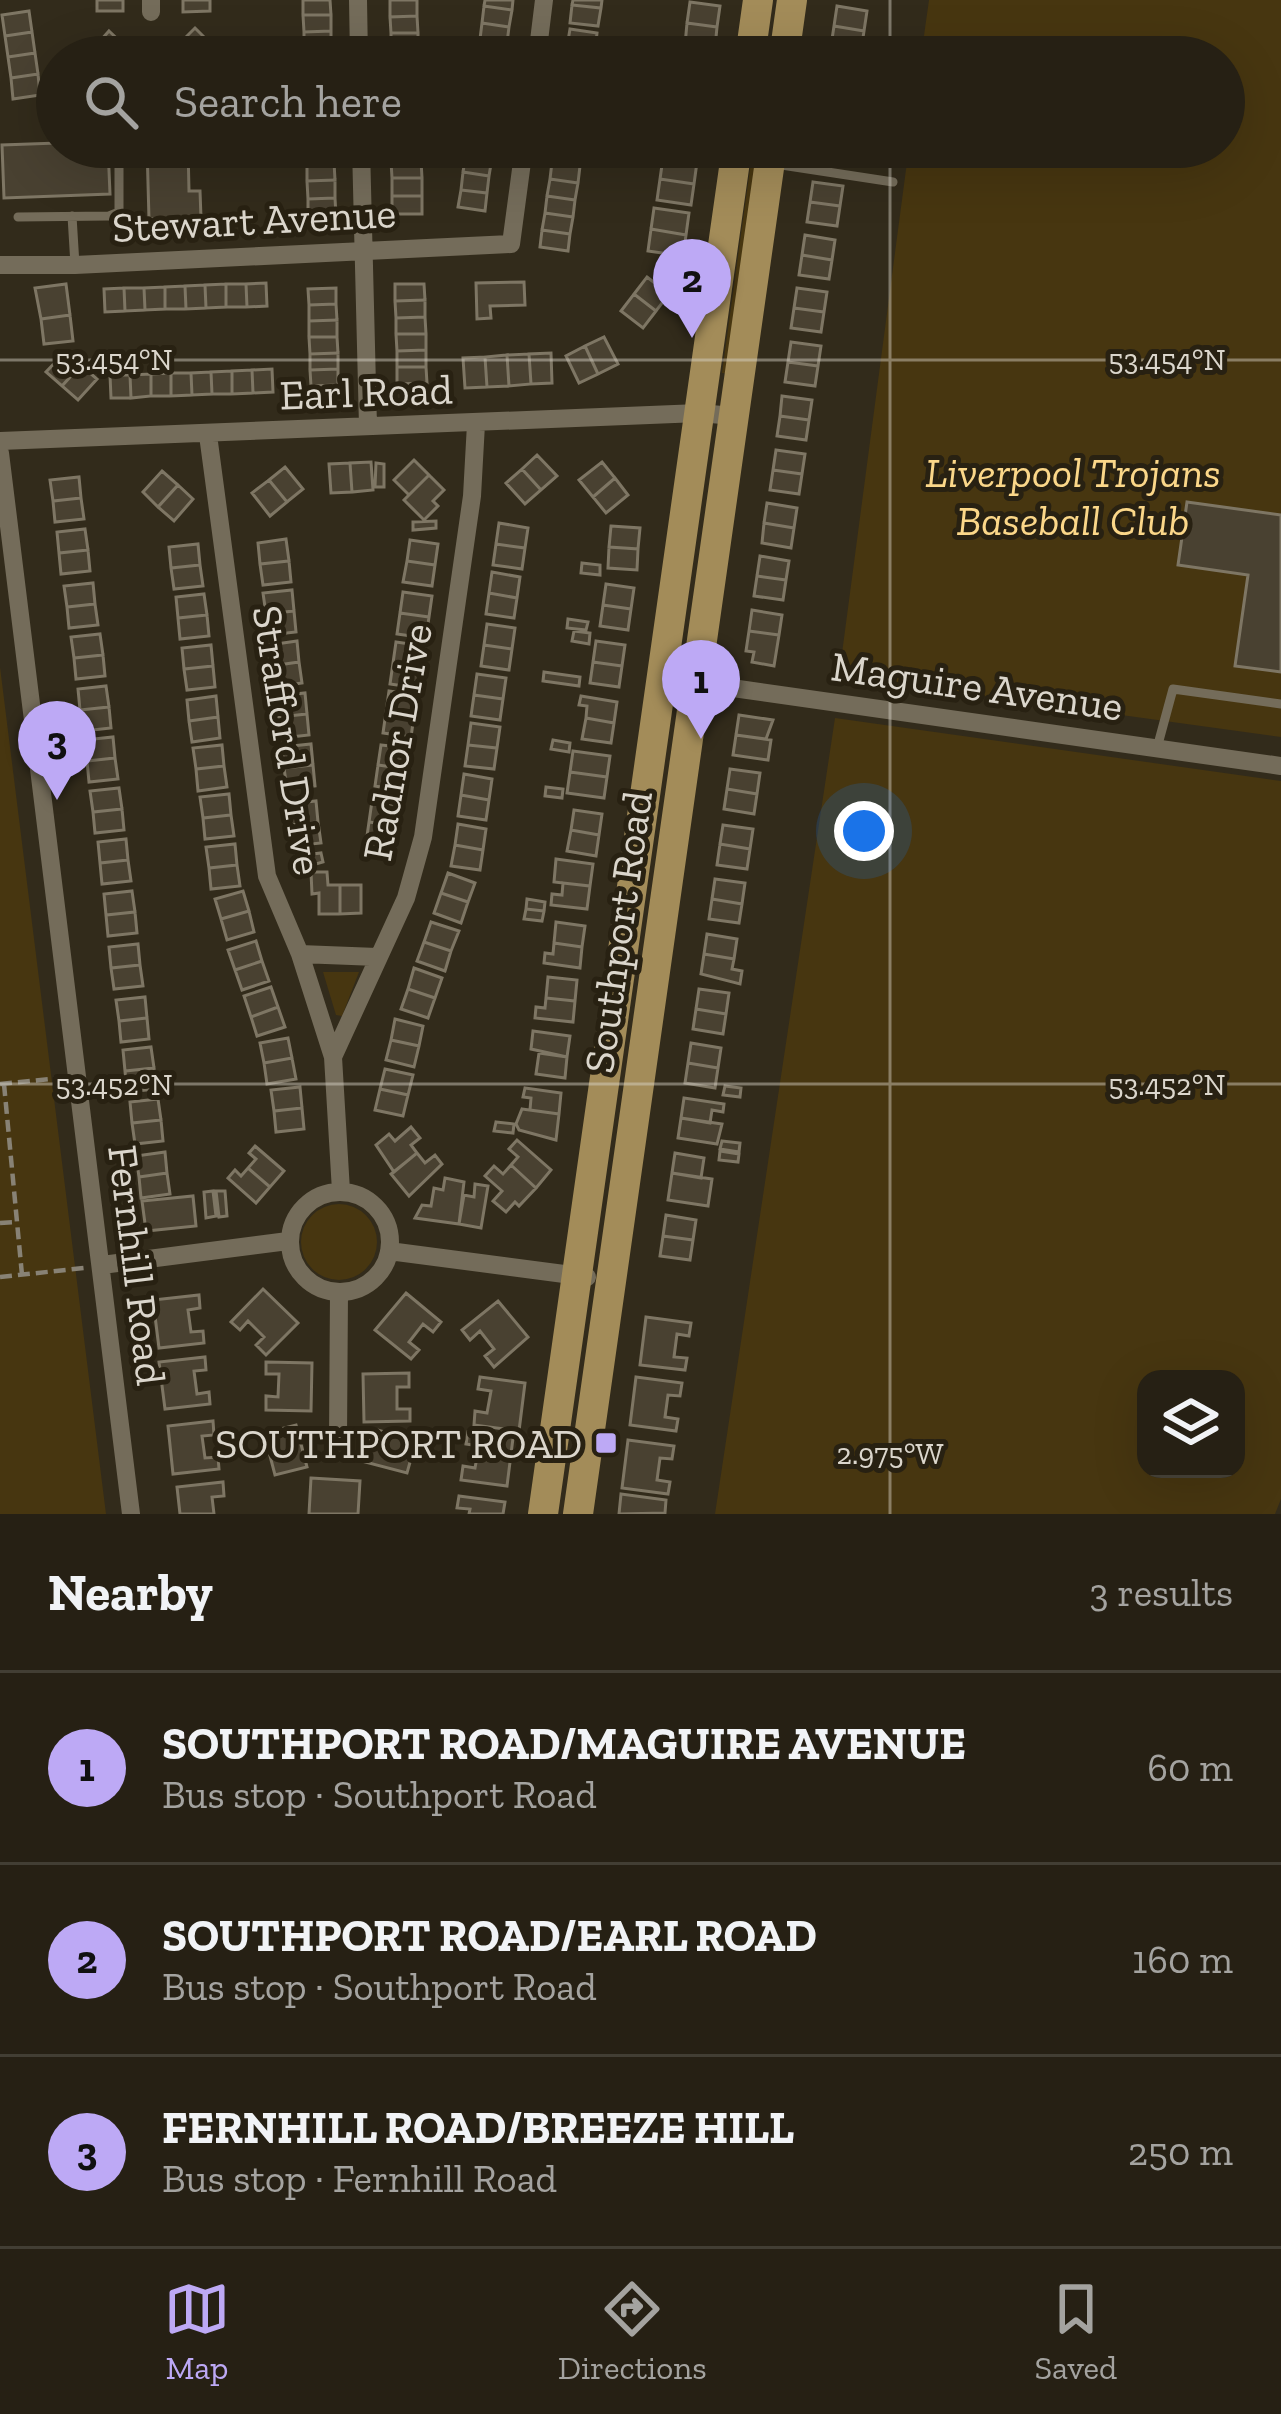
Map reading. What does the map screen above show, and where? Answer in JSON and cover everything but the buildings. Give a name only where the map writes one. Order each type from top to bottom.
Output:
[{"type":"main road","points":[[753,36],[758,0]]},
{"type":"main road","points":[[787,36],[792,0]]},
{"type":"main road","name":"Southport Road","points":[[543,1514],[734,168]]},
{"type":"main road","name":"Southport Road","points":[[578,1514],[769,168]]},
{"type":"street","points":[[358,0],[359,36]]},
{"type":"street","points":[[540,36],[544,0]]},
{"type":"street","points":[[362,168],[368,427]]},
{"type":"street","name":"Stewart Avenue","points":[[0,265],[511,244],[521,168]]},
{"type":"street","name":"Earl Road","points":[[0,441],[699,413],[734,416]]},
{"type":"street","name":"Radnor Drive","points":[[333,1058],[406,898],[423,837],[472,496],[476,424]]},
{"type":"street","name":"Strafford Drive","points":[[208,435],[267,876],[300,954],[333,1058],[341,1192]]},
{"type":"street","name":"Fernhill Road","points":[[0,453],[131,1514]]},
{"type":"street","name":"Maguire Avenue","points":[[662,678],[1281,766]]},
{"type":"street","points":[[300,954],[377,957]]},
{"type":"street","points":[[341,1192],[358,1195],[380,1212],[388,1227],[389,1251],[379,1274],[359,1290],[339,1292],[309,1282],[293,1260],[289,1241],[301,1210],[314,1198],[341,1192]]},
{"type":"street","points":[[102,1265],[289,1241]]},
{"type":"street","points":[[389,1251],[611,1282]]},
{"type":"street","points":[[338,1438],[339,1292]]},
{"type":"lane","points":[[17,217],[119,212],[119,168]]},
{"type":"lane","points":[[830,168],[893,182]]},
{"type":"lane","points":[[72,216],[75,265]]},
{"type":"lane","points":[[1156,748],[1173,689],[1281,704]]},
{"type":"path","points":[[22,1275],[2,1084],[80,1076]]},
{"type":"path","points":[[0,1223],[17,1222]]},
{"type":"path","points":[[0,1277],[102,1265]]},
{"type":"green space","name":"Liverpool Trojans Baseball Club","points":[[929,0],[1281,0],[1281,737],[839,676],[906,168],[1245,168],[1245,36],[924,36]]},
{"type":"green space","points":[[750,168],[760,168],[731,374],[722,373]]},
{"type":"green space","points":[[0,667],[106,1514],[0,1514]]},
{"type":"green space","points":[[835,718],[1281,781],[1281,1499],[1275,1514],[715,1514]]},
{"type":"green space","points":[[323,972],[359,972],[342,1016],[336,1015]]},
{"type":"green space","points":[[339,1204],[366,1215],[377,1242],[366,1269],[339,1280],[312,1269],[301,1242],[312,1215]]},
{"type":"place","name":"SOUTHPORT ROAD/EARL ROAD","points":[[692,338]]},
{"type":"place","name":"SOUTHPORT ROAD/MAGUIRE AVENUE","points":[[701,739]]},
{"type":"place","name":"FERNHILL ROAD/BREEZE HILL","points":[[57,800]]},
{"type":"place","name":"SOUTHPORT ROAD","points":[[606,1443]]}]
